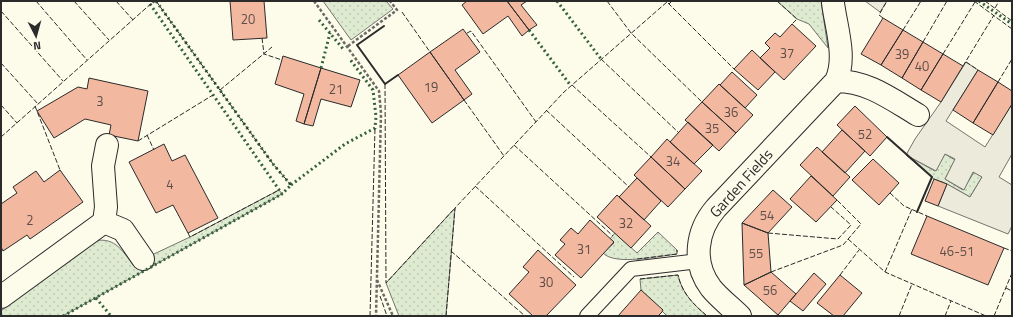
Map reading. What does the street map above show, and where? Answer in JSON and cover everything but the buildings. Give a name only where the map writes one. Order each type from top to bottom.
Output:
[{"type":"street","name":"Garden Fields","points":[[740,316],[712,289],[702,271],[699,261],[701,236],[706,222],[713,212],[836,81],[840,73],[842,61],[833,3]]},
{"type":"street","points":[[836,81],[845,81],[865,85],[918,115]]},
{"type":"street","points":[[1,298],[104,222],[106,207],[103,166],[107,145]]},
{"type":"street","points":[[104,222],[123,230],[142,260]]},
{"type":"lane","points":[[587,316],[631,269],[699,261]]},
{"type":"path","points":[[314,1],[348,46],[379,91],[381,113],[376,316]]},
{"type":"path","points":[[348,46],[397,10],[390,1]]},
{"type":"path","points":[[377,279],[393,316]]},
{"type":"green space","points":[[323,1],[386,1],[393,9],[351,40]]},
{"type":"green space","points":[[777,1],[821,1],[828,48],[809,24],[797,19]]},
{"type":"green space","points":[[945,154],[955,160],[945,179],[963,190],[974,172],[982,177],[970,197],[947,184],[934,179],[906,155],[935,171]]},
{"type":"green space","points":[[279,190],[282,194],[63,316],[1,316],[1,311],[90,242],[105,240],[111,242],[121,249],[134,266],[154,254],[190,237]]},
{"type":"green space","points":[[455,208],[446,316],[399,316],[386,283]]},
{"type":"green space","points":[[658,232],[677,250],[677,254],[627,260],[609,257],[603,253],[614,243],[610,239],[615,233],[637,253]]},
{"type":"green space","points":[[678,275],[685,293],[707,316],[667,316],[641,290],[640,279]]},
{"type":"shaded area","points":[[865,1],[887,1],[880,12]]},
{"type":"shaded area","points":[[966,62],[978,70],[946,121],[985,147],[1012,104],[1012,154],[999,177],[1012,185],[1012,226],[1008,234],[938,206],[947,184],[970,197],[982,177],[973,172],[964,190],[945,179],[955,159],[945,154],[936,171],[906,155]]},
{"type":"hedge","points":[[154,1],[150,4],[282,194],[291,185],[273,164],[156,1]]},
{"type":"hedge","points":[[557,1],[601,59]]},
{"type":"hedge","points":[[979,1],[1012,24]]},
{"type":"hedge","points":[[319,20],[344,50]]},
{"type":"hedge","points":[[529,30],[571,86]]},
{"type":"hedge","points":[[321,68],[330,33]]},
{"type":"hedge","points":[[291,185],[345,144],[375,128],[376,117],[373,90],[349,58]]},
{"type":"hedge","points":[[63,316],[282,194]]},
{"type":"hedge","points":[[96,298],[111,316]]},
{"type":"fence","points":[[36,1],[87,60]]},
{"type":"fence","points":[[74,1],[109,40]]},
{"type":"fence","points":[[116,1],[133,20]]},
{"type":"fence","points":[[1,137],[154,1]]},
{"type":"fence","points":[[156,1],[273,164],[291,185]]},
{"type":"fence","points":[[607,1],[631,33],[702,102]]},
{"type":"fence","points":[[446,316],[455,208],[564,92],[667,2],[669,4],[672,1]]},
{"type":"fence","points":[[777,1],[797,19],[792,24]]},
{"type":"fence","points":[[883,18],[879,15],[887,1]]},
{"type":"fence","points":[[903,30],[921,1]]},
{"type":"fence","points":[[923,42],[947,1]]},
{"type":"fence","points":[[974,1],[1012,29]]},
{"type":"fence","points":[[985,1],[1012,21]]},
{"type":"fence","points":[[995,8],[999,1]]},
{"type":"fence","points":[[943,54],[975,2]]},
{"type":"fence","points":[[668,3],[734,69]]},
{"type":"fence","points":[[1,11],[63,81]]},
{"type":"fence","points":[[402,12],[430,52]]},
{"type":"fence","points":[[963,66],[994,15]]},
{"type":"fence","points":[[467,33],[471,31],[536,122]]},
{"type":"fence","points":[[262,38],[264,54],[282,60]]},
{"type":"fence","points":[[220,90],[272,47]]},
{"type":"fence","points":[[601,59],[679,133]]},
{"type":"fence","points":[[998,82],[1012,59]]},
{"type":"fence","points":[[966,62],[978,70]]},
{"type":"fence","points":[[1,63],[38,104]]},
{"type":"fence","points":[[385,84],[386,283],[455,208]]},
{"type":"fence","points":[[572,85],[651,157]]},
{"type":"fence","points":[[138,141],[213,95]]},
{"type":"fence","points":[[464,100],[504,156]]},
{"type":"fence","points":[[1,105],[17,123]]},
{"type":"fence","points":[[35,106],[60,170]]},
{"type":"fence","points":[[546,110],[629,187]]},
{"type":"fence","points":[[370,316],[375,128]]},
{"type":"fence","points":[[147,135],[154,150]]},
{"type":"fence","points":[[514,145],[613,236]]},
{"type":"fence","points":[[475,186],[574,277]]},
{"type":"fence","points":[[188,233],[190,237],[279,190]]},
{"type":"fence","points":[[890,193],[904,206],[927,216]]},
{"type":"fence","points":[[771,272],[843,245],[861,224],[837,200]]},
{"type":"fence","points":[[768,233],[838,239],[851,225],[831,207]]},
{"type":"fence","points":[[885,272],[912,209]]},
{"type":"fence","points":[[848,239],[885,272],[986,316]]},
{"type":"fence","points":[[1004,248],[1012,251]]},
{"type":"fence","points":[[637,259],[677,254],[677,250]]},
{"type":"fence","points":[[840,275],[859,250]]},
{"type":"fence","points":[[451,251],[525,316]]},
{"type":"fence","points":[[994,316],[1012,273]]},
{"type":"fence","points":[[640,279],[678,275],[685,293],[707,316]]},
{"type":"fence","points":[[899,316],[912,284]]},
{"type":"fence","points":[[1006,288],[1012,291]]},
{"type":"fence","points":[[380,296],[387,316]]},
{"type":"fence","points":[[945,316],[951,301]]},
{"type":"wall","points":[[384,26],[357,45],[385,84],[398,75]]},
{"type":"wall","points":[[887,137],[932,177],[917,212]]}]
